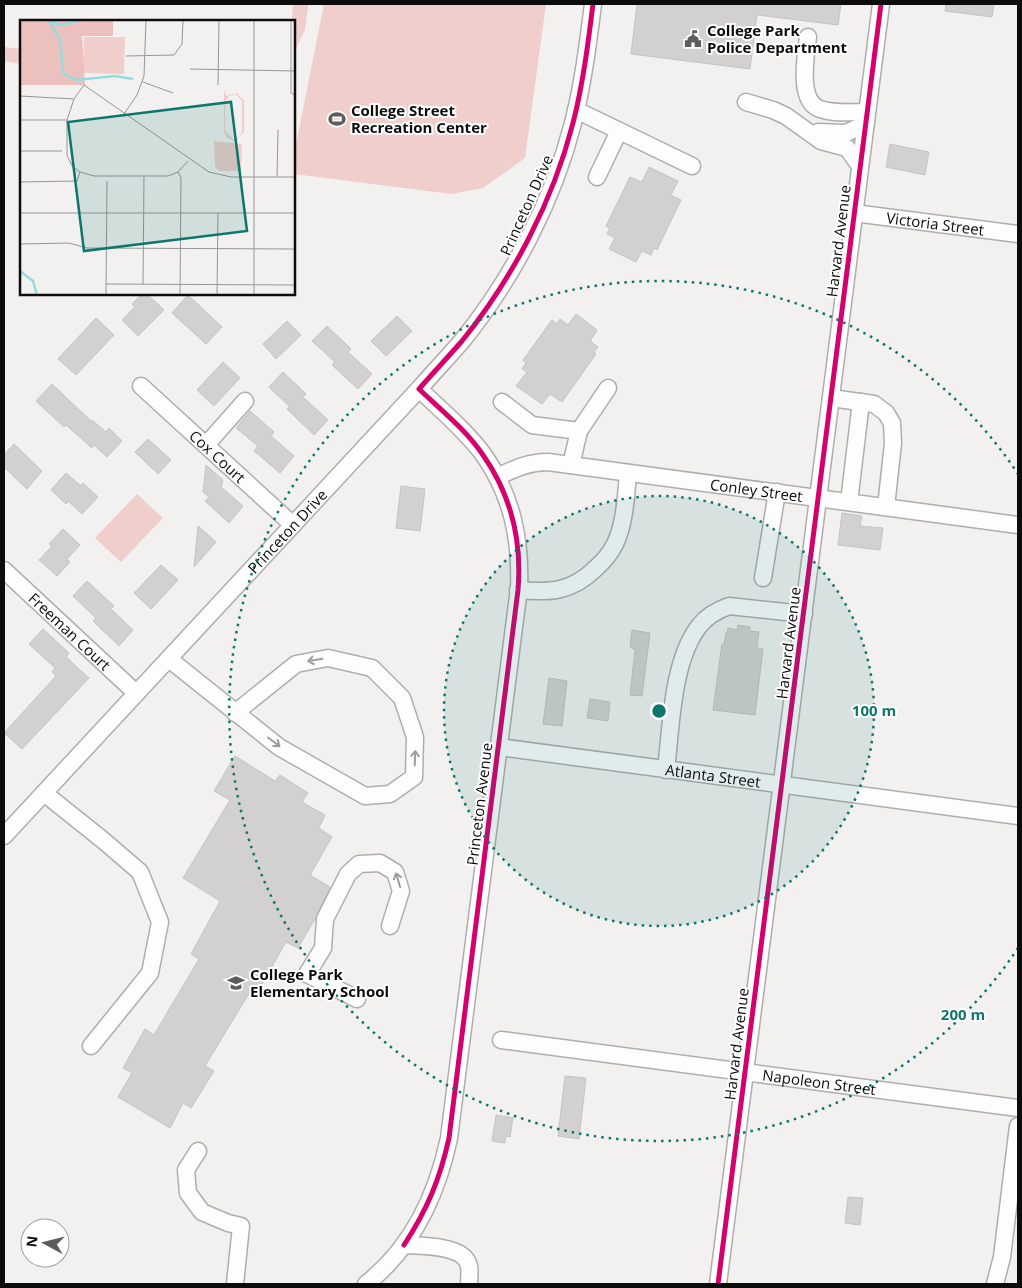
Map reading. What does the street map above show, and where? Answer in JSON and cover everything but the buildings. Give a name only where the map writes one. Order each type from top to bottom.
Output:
[{"type":"street","name":"Princeton Drive","points":[[4,836],[419,388],[462,340],[494,298],[529,237],[554,182],[576,110],[584,74],[593,4]]},
{"type":"street","name":"Harvard Avenue","points":[[718,1284],[819,498],[880,4]]},
{"type":"street","points":[[808,37],[804,78],[808,97],[818,109],[866,117],[859,127],[846,133],[822,131],[811,134]]},
{"type":"street","points":[[746,102],[786,116],[821,141],[847,148],[860,166]]},
{"type":"street","points":[[576,110],[692,166]]},
{"type":"street","points":[[597,176],[619,131]]},
{"type":"street","name":"Victoria Street","points":[[854,213],[1018,234]]},
{"type":"street","name":"Cox Court","points":[[141,386],[294,525]]},
{"type":"street","name":"Princeton Avenue","points":[[366,1284],[404,1245],[421,1220],[433,1195],[443,1165],[449,1138],[499,747],[520,560],[517,532],[509,505],[497,477],[483,454],[466,434],[419,388]]},
{"type":"street","points":[[571,465],[579,431],[608,388]]},
{"type":"street","points":[[831,398],[874,404],[886,413],[892,424],[893,444],[886,507]]},
{"type":"street","points":[[206,445],[245,401]]},
{"type":"street","points":[[502,402],[532,425],[579,431]]},
{"type":"street","points":[[849,502],[861,402]]},
{"type":"street","name":"Conley Street","points":[[497,477],[534,462],[571,465],[1018,525]]},
{"type":"street","points":[[518,590],[542,592],[574,586],[591,574],[607,557],[616,544],[623,518],[628,473]]},
{"type":"street","points":[[763,578],[777,492]]},
{"type":"street","name":"Freeman Court","points":[[4,570],[136,693]]},
{"type":"street","points":[[666,770],[676,681],[693,635],[701,624],[717,610],[729,606],[804,614]]},
{"type":"street","points":[[168,659],[235,713],[279,747],[365,796],[390,794],[414,777],[415,737],[402,698],[372,668],[328,658],[296,664],[235,713]]},
{"type":"street","name":"Atlanta Street","points":[[499,747],[1018,816]]},
{"type":"street","points":[[44,793],[140,872],[160,922],[150,974],[91,1046]]},
{"type":"street","points":[[357,999],[307,974],[323,948],[325,920],[348,874],[359,864],[380,863],[395,872],[401,891],[390,926]]},
{"type":"street","name":"Napoleon Street","points":[[501,1040],[1018,1108]]},
{"type":"street","points":[[995,1284],[1002,1257],[1018,1126]]},
{"type":"street","points":[[198,1151],[186,1170],[188,1193],[202,1212],[228,1223],[241,1226],[235,1284]]},
{"type":"street","points":[[404,1245],[452,1250],[461,1254],[468,1262],[469,1284]]},
{"type":"shaded area","points":[[293,4],[308,4],[305,30],[295,51],[295,20],[292,20]]},
{"type":"shaded area","points":[[324,4],[546,4],[525,158],[483,188],[451,194],[295,174],[295,149]]},
{"type":"shaded area","points":[[4,47],[20,49],[20,64],[4,61]]},
{"type":"shaded area","points":[[137,494],[163,518],[121,562],[95,538]]},
{"type":"cycle path","points":[[404,1245],[432,1194],[449,1138],[519,572],[513,520],[493,470],[469,437],[419,389],[481,317],[514,265],[543,210],[565,152],[577,108],[593,4]]},
{"type":"cycle path","points":[[718,1284],[881,4]]},
{"type":"place","name":"College Park Police Department","points":[[693,39]]},
{"type":"place","name":"College Street Recreation Center","points":[[337,119]]},
{"type":"place","name":"College Park Elementary School","points":[[236,983]]}]
